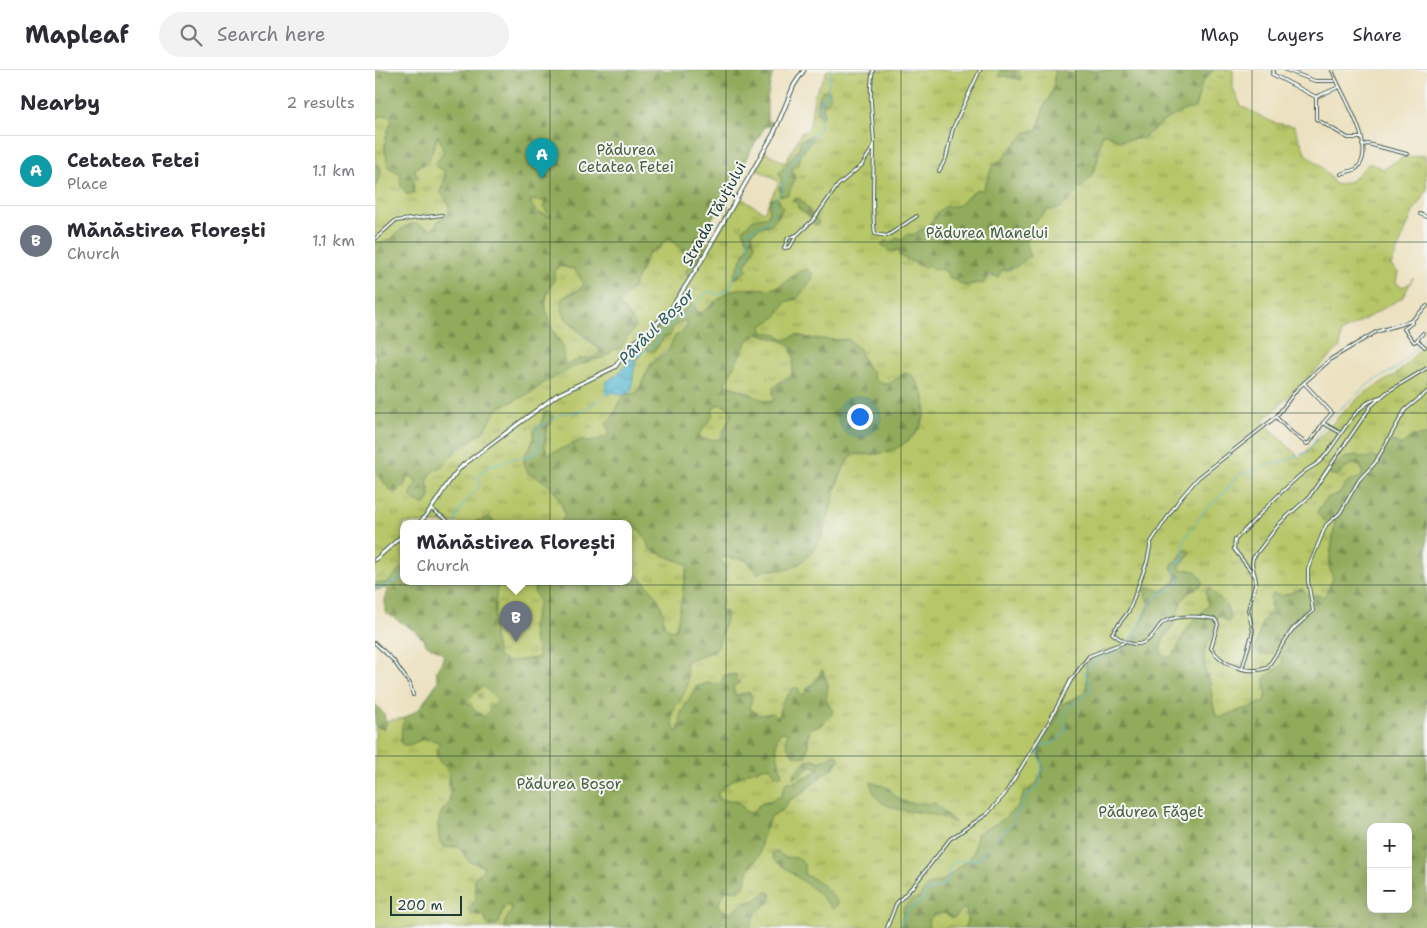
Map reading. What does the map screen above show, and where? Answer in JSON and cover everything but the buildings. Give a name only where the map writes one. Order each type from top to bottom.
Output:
[{"type":"main road","name":"Strada Tăuțiului","points":[[421,520],[450,478],[463,464],[529,415],[574,385],[615,367],[631,345],[651,330],[678,300],[774,133],[794,85],[804,70]]},
{"type":"main road","points":[[375,560],[400,538]]},
{"type":"street","points":[[873,70],[870,97],[874,146],[872,202],[875,234],[887,236],[917,216]]},
{"type":"street","points":[[939,171],[946,158],[953,128],[980,70]]},
{"type":"street","points":[[1275,70],[1272,74],[1316,97]]},
{"type":"street","points":[[1286,70],[1315,81],[1335,81]]},
{"type":"street","points":[[1331,70],[1335,81],[1353,112],[1363,152],[1360,163],[1355,169],[1341,174]]},
{"type":"street","points":[[1316,97],[1339,87]]},
{"type":"street","points":[[1316,97],[1316,119],[1347,138],[1361,138]]},
{"type":"street","points":[[1362,145],[1367,144],[1407,154]]},
{"type":"street","points":[[797,234],[790,247],[784,248],[788,238],[797,234],[814,219],[838,185],[862,165],[874,146]]},
{"type":"street","points":[[1420,214],[1427,217]]},
{"type":"street","points":[[375,239],[395,221],[442,215]]},
{"type":"street","points":[[1126,644],[1112,633],[1129,611],[1147,562],[1151,542],[1179,500],[1201,474],[1276,417],[1304,383],[1339,353],[1376,332],[1411,321],[1427,306]]},
{"type":"street","points":[[1411,321],[1412,323],[1404,329],[1414,342],[1417,340],[1425,347]]},
{"type":"street","points":[[1417,340],[1423,333]]},
{"type":"street","points":[[1255,577],[1234,549],[1235,540],[1305,471],[1321,461],[1339,432],[1356,414],[1374,399],[1381,397],[1427,368]]},
{"type":"street","points":[[1276,417],[1307,444],[1310,442],[1332,413],[1304,383]]},
{"type":"street","points":[[887,928],[897,904],[950,839],[987,814],[1005,794],[1049,722],[1071,680],[1089,656],[1126,644],[1147,641],[1161,624],[1169,620],[1192,617],[1215,619],[1218,624],[1212,642],[1212,649],[1228,663],[1242,668],[1262,670],[1268,666],[1292,630],[1312,612],[1308,568],[1326,525],[1339,512],[1359,480],[1375,463],[1405,410],[1427,392]]},
{"type":"street","points":[[1242,668],[1253,631],[1248,610],[1255,577],[1252,562],[1256,553],[1280,523],[1309,497],[1354,429],[1381,397]]},
{"type":"street","points":[[1324,423],[1339,432]]},
{"type":"street","points":[[431,508],[447,520]]},
{"type":"street","points":[[375,643],[393,660],[410,684],[413,695]]},
{"type":"green space","name":"Pădurea Cetatea Fetei","points":[[375,70],[773,70],[767,99],[767,121],[773,123],[773,126],[765,126],[703,234],[704,249],[690,276],[687,276],[685,272],[695,258],[694,255],[684,252],[670,239],[665,240],[660,248],[649,252],[633,287],[618,303],[636,325],[621,348],[613,350],[605,357],[571,368],[542,384],[531,393],[498,408],[483,432],[458,448],[442,466],[431,473],[427,483],[430,497],[425,504],[416,502],[410,495],[416,484],[413,476],[407,477],[405,484],[395,494],[375,470],[375,244],[390,240],[400,230],[410,224],[418,224],[432,230],[439,220],[449,214],[449,204],[440,192],[445,183],[445,171],[434,165],[444,152],[438,135],[428,161],[415,169],[415,173],[419,177],[413,182],[414,193],[407,195],[400,183],[401,174],[387,166],[385,142],[392,121],[386,115],[375,118]],"holes":[[[531,200],[545,201],[543,208],[551,217],[539,213],[530,204]],[[562,266],[574,269],[584,283],[580,290],[562,298],[562,310],[566,319],[601,351],[594,357],[580,359],[567,365],[564,363],[562,344],[551,329],[545,305],[548,289],[554,281],[555,269]]]},
{"type":"green space","points":[[827,70],[1055,70],[1053,90],[1043,109],[1038,130],[1031,130],[1009,150],[1003,159],[993,165],[983,190],[954,207],[946,207],[939,211],[928,226],[912,235],[908,234],[902,240],[898,239],[892,243],[887,241],[889,250],[900,250],[899,255],[925,268],[929,265],[941,269],[965,286],[997,275],[1003,270],[1010,270],[1029,257],[1030,255],[1025,246],[1028,229],[1046,211],[1061,207],[1090,179],[1097,163],[1102,134],[1121,141],[1143,138],[1164,121],[1185,110],[1195,108],[1202,82],[1213,70],[1233,70],[1233,88],[1241,106],[1274,123],[1294,126],[1306,154],[1323,168],[1336,185],[1351,181],[1369,163],[1383,169],[1402,158],[1425,155],[1427,190],[1413,212],[1391,266],[1398,272],[1396,283],[1402,287],[1409,284],[1413,278],[1403,297],[1341,333],[1340,347],[1263,421],[1300,458],[1342,413],[1363,394],[1398,373],[1427,342],[1427,435],[1409,438],[1402,446],[1395,441],[1388,442],[1379,460],[1375,457],[1364,459],[1356,455],[1344,458],[1330,471],[1330,474],[1337,475],[1353,463],[1361,467],[1363,473],[1361,477],[1344,486],[1339,494],[1327,498],[1318,509],[1322,516],[1335,522],[1329,564],[1333,579],[1327,594],[1322,597],[1310,596],[1300,589],[1282,596],[1275,594],[1270,603],[1272,610],[1262,623],[1255,650],[1260,655],[1275,653],[1281,657],[1283,662],[1281,666],[1265,677],[1266,697],[1264,700],[1254,706],[1221,718],[1215,714],[1209,679],[1205,670],[1204,651],[1215,630],[1216,618],[1219,616],[1228,622],[1231,618],[1226,605],[1209,588],[1207,593],[1208,606],[1189,626],[1172,655],[1169,658],[1161,655],[1162,642],[1174,623],[1182,600],[1190,591],[1201,586],[1202,579],[1196,572],[1181,570],[1179,567],[1189,556],[1189,551],[1185,550],[1171,567],[1176,576],[1176,581],[1162,591],[1150,587],[1145,595],[1150,604],[1131,639],[1123,645],[1096,654],[1086,663],[1087,690],[1082,695],[1062,704],[1054,724],[1038,747],[1043,770],[1037,783],[1024,794],[1018,807],[1003,820],[977,834],[974,851],[968,862],[959,866],[945,880],[928,885],[919,898],[909,901],[904,906],[901,928],[888,928],[881,924],[876,928],[750,928],[756,913],[769,903],[772,895],[764,893],[756,900],[745,903],[730,913],[719,908],[719,902],[726,890],[740,890],[746,881],[749,869],[760,854],[761,842],[770,818],[785,807],[788,801],[801,794],[827,771],[834,768],[836,754],[820,762],[814,759],[807,760],[793,778],[810,766],[819,767],[817,771],[795,782],[788,782],[783,789],[781,797],[759,805],[752,813],[747,812],[736,800],[721,800],[717,793],[735,779],[756,769],[770,767],[777,776],[782,771],[778,763],[777,752],[777,740],[781,732],[787,733],[786,744],[794,755],[807,753],[810,728],[822,725],[833,712],[826,701],[828,685],[823,670],[804,695],[791,691],[777,719],[759,715],[749,708],[752,695],[749,692],[735,695],[733,687],[738,681],[735,680],[736,674],[727,675],[721,684],[707,683],[696,687],[681,713],[682,723],[677,732],[671,719],[672,713],[687,685],[686,661],[714,651],[721,637],[726,612],[719,609],[723,581],[727,579],[720,560],[723,557],[744,559],[761,572],[788,569],[805,559],[815,547],[822,534],[842,471],[850,458],[854,454],[868,455],[881,453],[895,449],[907,442],[923,422],[925,409],[923,394],[913,376],[905,373],[888,384],[875,380],[854,344],[848,340],[814,339],[796,335],[786,340],[773,333],[764,333],[762,330],[756,333],[773,337],[789,344],[794,358],[791,377],[783,379],[773,388],[774,400],[771,402],[757,399],[749,392],[726,385],[681,334],[651,364],[637,393],[624,395],[612,417],[606,423],[609,431],[608,436],[587,443],[586,441],[581,442],[548,454],[545,447],[547,429],[544,412],[541,424],[534,430],[532,444],[524,457],[524,462],[530,474],[543,479],[553,489],[561,502],[565,516],[563,520],[492,520],[489,517],[480,520],[400,520],[400,570],[388,582],[375,582],[375,517],[378,510],[375,507],[375,470],[395,494],[404,485],[407,477],[413,476],[416,484],[410,495],[416,502],[425,504],[430,492],[427,483],[431,473],[442,466],[451,455],[483,432],[498,408],[531,393],[542,384],[575,366],[605,357],[613,350],[619,348],[635,328],[632,319],[618,303],[632,289],[649,252],[660,248],[665,240],[670,239],[682,251],[694,255],[695,258],[687,269],[691,274],[704,249],[702,239],[711,245],[739,197],[764,212],[779,182],[758,170],[755,166],[764,151],[785,163],[802,132],[808,131],[815,96]],"holes":[[[716,301],[712,307],[683,333],[688,323],[685,321],[680,323],[671,329],[653,350],[647,350],[643,339],[653,339],[670,318],[684,312],[688,307],[701,314]]]},
{"type":"green space","points":[[1000,70],[1017,71],[1021,76],[1021,80],[1005,76],[999,77]]},
{"type":"green space","name":"Pădurea Manelui","points":[[1055,70],[1073,73],[1076,70],[1213,70],[1202,83],[1195,108],[1185,110],[1164,121],[1143,138],[1121,141],[1102,134],[1097,163],[1090,179],[1061,208],[1046,211],[1036,220],[1027,238],[1027,247],[1030,255],[1016,267],[1002,270],[998,277],[990,275],[983,284],[976,283],[965,286],[949,277],[945,270],[934,269],[929,265],[925,268],[900,256],[899,249],[891,252],[881,244],[885,241],[892,242],[896,238],[902,240],[908,234],[912,235],[922,230],[946,206],[957,206],[977,189],[983,190],[993,165],[1003,159],[1026,132],[1038,130],[1043,109],[1053,90]]},
{"type":"green space","points":[[828,89],[830,95],[823,107],[824,114],[821,118],[817,111],[818,101],[822,91]]},
{"type":"green space","points":[[386,115],[392,121],[388,128],[385,148],[388,167],[401,174],[401,184],[406,193],[414,189],[413,182],[418,175],[415,173],[415,169],[428,161],[439,134],[444,152],[438,160],[444,175],[444,182],[440,191],[448,202],[450,211],[441,218],[432,230],[416,224],[410,224],[400,230],[390,240],[375,244],[375,188],[381,173],[379,165],[375,164],[375,118]]},
{"type":"green space","points":[[811,135],[814,139],[800,154],[799,164],[792,169],[795,178],[788,195],[780,196],[779,188],[782,183],[779,173],[798,150],[801,140]]},
{"type":"green space","points":[[375,164],[380,166],[381,173],[375,188]]},
{"type":"green space","points":[[777,197],[783,208],[776,220],[752,233],[755,245],[745,265],[748,270],[735,279],[734,275],[749,244],[743,230],[753,219],[768,216],[770,200]]},
{"type":"green space","points":[[799,198],[819,222],[817,225],[812,223],[811,218],[798,208],[797,202],[792,201]]},
{"type":"green space","points":[[532,199],[545,201],[544,208],[551,217],[541,214],[536,210],[529,201]]},
{"type":"green space","points":[[558,266],[574,269],[584,283],[581,289],[568,294],[561,301],[565,314],[572,324],[601,352],[594,357],[580,359],[567,365],[564,363],[561,347],[550,323],[546,308],[555,270]]},
{"type":"green space","name":"Pădurea Boșor","points":[[807,269],[813,274],[812,280],[797,299],[786,302],[776,317],[763,325],[762,332],[773,333],[786,340],[796,335],[814,339],[848,340],[858,348],[868,369],[873,371],[873,376],[883,384],[890,383],[905,373],[913,378],[922,392],[925,403],[924,414],[921,424],[915,433],[908,441],[898,447],[877,454],[851,456],[838,480],[823,532],[809,555],[799,563],[787,569],[768,570],[758,574],[755,568],[751,568],[750,562],[744,559],[723,557],[720,560],[726,567],[725,574],[727,579],[723,582],[724,589],[721,591],[723,595],[721,598],[723,602],[719,609],[727,614],[718,647],[714,651],[686,661],[687,685],[672,716],[676,731],[679,731],[681,713],[696,687],[707,683],[721,684],[724,675],[730,676],[734,674],[736,675],[735,680],[740,682],[733,687],[734,694],[737,696],[750,693],[752,698],[749,708],[759,715],[772,713],[778,719],[781,704],[793,688],[798,688],[800,694],[804,695],[808,687],[815,683],[822,670],[828,685],[826,701],[832,709],[832,714],[822,725],[810,728],[806,756],[795,756],[789,750],[787,733],[781,732],[775,742],[782,776],[776,776],[770,767],[757,770],[731,781],[724,786],[717,797],[724,801],[736,800],[747,812],[752,813],[762,803],[772,802],[776,797],[781,797],[786,782],[795,782],[817,771],[819,767],[810,766],[793,778],[797,769],[806,762],[812,759],[820,762],[836,754],[839,757],[839,762],[801,794],[788,801],[784,809],[771,816],[761,842],[760,854],[749,869],[744,886],[736,891],[727,889],[719,902],[719,908],[730,913],[745,903],[756,900],[766,892],[771,893],[769,903],[756,913],[750,928],[730,928],[722,924],[717,928],[505,928],[505,922],[512,910],[510,905],[504,907],[499,923],[490,926],[487,924],[485,916],[471,914],[468,910],[476,898],[474,879],[483,871],[483,866],[469,861],[461,849],[456,846],[444,848],[439,840],[438,825],[441,813],[450,803],[451,794],[448,770],[436,756],[439,742],[426,738],[409,745],[403,745],[401,742],[402,726],[405,718],[420,708],[438,681],[436,671],[443,654],[427,645],[413,630],[385,612],[385,600],[388,590],[386,588],[375,590],[375,582],[388,582],[400,570],[400,585],[498,585],[494,636],[498,657],[507,662],[538,658],[533,637],[534,618],[539,602],[534,591],[536,585],[632,585],[632,572],[650,588],[658,600],[663,613],[664,625],[671,630],[676,629],[688,565],[651,550],[642,533],[632,520],[628,518],[620,520],[562,520],[565,516],[557,495],[542,480],[528,473],[524,459],[525,455],[532,444],[534,430],[541,424],[546,411],[552,415],[553,420],[545,432],[545,447],[548,454],[585,439],[588,443],[608,436],[609,431],[606,423],[612,417],[624,395],[637,393],[652,363],[669,349],[675,336],[685,330],[688,323],[685,321],[677,324],[670,336],[664,337],[658,347],[651,352],[645,347],[643,339],[647,336],[654,338],[658,326],[664,325],[690,304],[693,304],[698,312],[702,313],[735,289],[774,288],[783,284],[795,274]],"holes":[[[759,333],[789,344],[794,358],[792,375],[775,386],[773,389],[774,400],[771,402],[727,386],[725,383],[748,340]],[[719,404],[728,407],[732,413],[722,437],[719,440],[701,439],[699,434],[712,417],[713,408]]]},
{"type":"green space","points":[[721,404],[728,407],[732,413],[719,440],[701,439],[699,434],[714,406]]},
{"type":"green space","name":"Pădurea Făget","points":[[1427,435],[1427,928],[964,928],[967,921],[967,911],[964,908],[954,918],[945,913],[934,914],[928,921],[929,928],[901,928],[904,906],[909,901],[919,898],[928,885],[945,880],[959,866],[968,862],[974,851],[977,834],[1003,820],[1018,807],[1024,793],[1037,783],[1043,770],[1038,745],[1054,724],[1062,704],[1082,695],[1087,690],[1086,663],[1096,654],[1123,645],[1131,639],[1141,624],[1150,604],[1144,590],[1150,587],[1162,591],[1175,582],[1177,577],[1171,567],[1186,549],[1189,551],[1189,556],[1180,564],[1180,569],[1196,571],[1203,583],[1184,597],[1174,623],[1162,642],[1161,655],[1169,658],[1172,655],[1189,626],[1208,606],[1206,590],[1209,588],[1226,605],[1231,618],[1228,622],[1219,616],[1216,618],[1215,630],[1204,651],[1204,670],[1209,679],[1215,714],[1221,718],[1264,701],[1266,697],[1265,677],[1281,666],[1283,662],[1281,657],[1275,653],[1260,655],[1255,650],[1262,623],[1272,610],[1270,597],[1273,594],[1282,596],[1302,589],[1310,596],[1324,597],[1333,579],[1329,566],[1335,522],[1332,519],[1325,521],[1317,514],[1317,511],[1327,498],[1339,494],[1347,483],[1361,477],[1363,473],[1361,467],[1353,463],[1337,475],[1331,475],[1330,471],[1342,459],[1356,455],[1364,458],[1373,456],[1379,460],[1386,444],[1390,441],[1402,446],[1412,436]]},
{"type":"green space","points":[[489,517],[492,520],[480,520]]},
{"type":"green space","points":[[632,522],[642,533],[651,550],[688,565],[683,585],[682,609],[675,630],[671,630],[664,625],[663,611],[646,583],[632,571]]},
{"type":"green space","points":[[498,585],[536,585],[539,603],[533,623],[533,631],[538,658],[507,662],[498,657],[494,633]]},
{"type":"green space","points":[[483,686],[498,700],[484,717],[466,703]]},
{"type":"green space","points":[[375,704],[384,714],[386,725],[383,729],[375,725]]},
{"type":"green space","points":[[405,718],[401,742],[409,745],[423,738],[438,741],[440,744],[436,750],[439,761],[448,770],[450,802],[440,815],[439,834],[442,844],[444,848],[454,847],[460,849],[469,861],[483,866],[483,871],[476,876],[478,916],[485,916],[486,923],[492,926],[497,924],[504,907],[510,905],[512,910],[505,922],[505,928],[375,928],[375,725],[377,727],[386,725],[386,721]]},
{"type":"green space","points":[[871,782],[889,788],[898,798],[909,803],[935,803],[956,823],[937,815],[893,808],[878,799],[873,792]]},
{"type":"green space","points":[[778,852],[784,857],[799,858],[804,865],[805,875],[814,879],[832,894],[838,903],[834,910],[816,891],[774,860],[772,854]]},
{"type":"green space","points":[[962,909],[967,911],[967,922],[964,928],[929,928],[928,921],[934,914],[945,913],[952,918],[957,916]]},
{"type":"water","points":[[638,345],[643,350],[639,359],[632,354]]},
{"type":"water","points":[[630,359],[636,359],[631,391],[623,395],[613,392],[609,395],[605,393],[607,381],[618,374]]},
{"type":"waterway","name":"Pârâul Boșor","points":[[643,352],[657,343],[659,336],[671,323],[693,308],[707,291],[718,295],[730,288],[733,278],[741,270],[743,261],[749,254],[748,231],[766,223],[775,213],[774,201],[781,191],[792,161],[820,127],[822,117],[819,108],[820,102],[828,93],[832,70]]},
{"type":"waterway","points":[[900,928],[908,909],[922,902],[926,892],[943,886],[948,878],[949,867],[956,861],[979,859],[991,843],[1013,823],[1027,795],[1039,784],[1042,765],[1038,753],[1042,745],[1054,742],[1063,735],[1067,727],[1062,719],[1070,706],[1091,691],[1085,672],[1097,660],[1118,651],[1128,644],[1133,639],[1151,602],[1157,596],[1180,582],[1173,571],[1177,562],[1183,561],[1184,540],[1207,508],[1242,473],[1254,471],[1260,465],[1279,463],[1309,451],[1325,423],[1333,415],[1370,383],[1397,368],[1427,336]]},
{"type":"waterway","name":"Pârâul Boșor","points":[[456,520],[458,512],[480,486],[478,476],[490,465],[504,460],[530,456],[538,451],[541,436],[537,426],[545,425],[560,414],[584,411],[607,393]]},
{"type":"waterway","name":"Pârâul Boșor","points":[[375,587],[379,589],[400,578]]},
{"type":"place","name":"Cetatea Fetei","points":[[542,179]]},
{"type":"place","name":"Mănăstirea Florești","points":[[516,642]]}]
